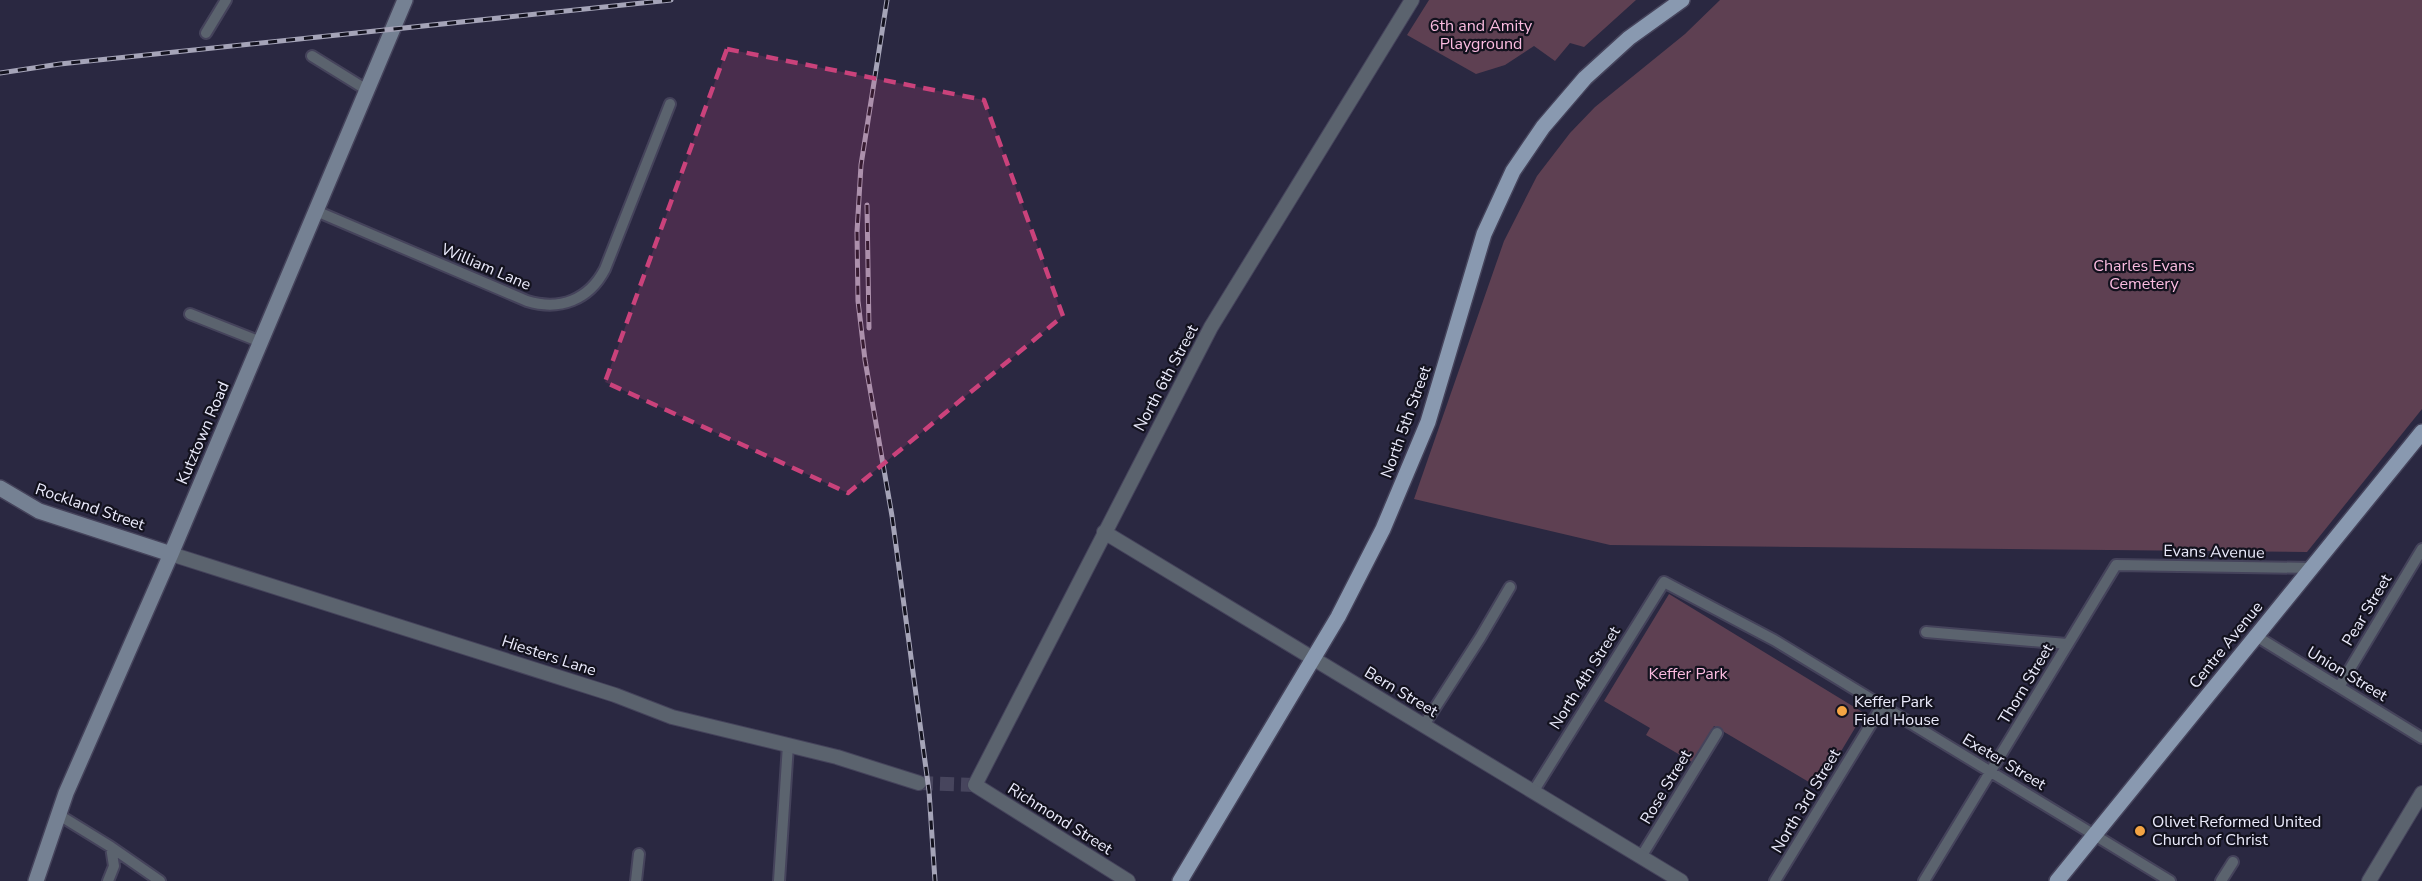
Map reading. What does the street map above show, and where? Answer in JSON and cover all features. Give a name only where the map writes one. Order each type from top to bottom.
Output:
[{"type":"main road","name":"Kutztown Road","points":[[36,881],[66,793],[171,554],[405,0]]},
{"type":"main road","name":"North 5th Street","points":[[1180,881],[1360,575],[1409,469],[1445,370],[1484,234],[1513,171],[1547,122],[1585,78],[1629,38],[1682,0]]},
{"type":"main road","name":"Centre Avenue","points":[[2057,881],[2420,438]]},
{"type":"main road","name":"Rockland Street","points":[[0,488],[39,511],[171,554]]},
{"type":"street","points":[[206,33],[226,0]]},
{"type":"street","name":"North 6th Street","points":[[975,785],[1211,327],[1412,0]]},
{"type":"street","points":[[312,56],[367,90]]},
{"type":"street","name":"William Lane","points":[[316,211],[527,301],[540,305],[568,304],[595,286],[605,269],[670,104]]},
{"type":"street","points":[[190,314],[261,342]]},
{"type":"street","name":"Bern Street","points":[[1104,532],[1681,881]]},
{"type":"street","name":"Pear Street","points":[[2338,687],[2422,549]]},
{"type":"street","name":"Hiesters Lane","points":[[171,554],[608,692],[672,717],[837,757],[919,783]]},
{"type":"street","name":"Evans Avenue","points":[[2116,565],[2312,568]]},
{"type":"street","name":"Thorn Street","points":[[1924,881],[2116,565]]},
{"type":"street","name":"Exeter Street","points":[[1664,582],[1774,640],[2170,881]]},
{"type":"street","name":"North 4th Street","points":[[1533,792],[1664,582]]},
{"type":"street","points":[[1424,725],[1510,587]]},
{"type":"street","points":[[1926,632],[2067,644]]},
{"type":"street","name":"Union Street","points":[[2256,636],[2422,738]]},
{"type":"street","name":"North 3rd Street","points":[[1775,881],[1882,706]]},
{"type":"street","name":"Rose Street","points":[[1641,857],[1717,733]]},
{"type":"street","points":[[779,881],[788,745]]},
{"type":"street","name":"Richmond Street","points":[[975,785],[1128,881]]},
{"type":"street","points":[[2369,881],[2422,793]]},
{"type":"street","points":[[60,814],[160,881]]},
{"type":"street","points":[[108,881],[114,866],[111,847]]},
{"type":"street","points":[[636,881],[639,854]]},
{"type":"street","points":[[2221,881],[2233,862]]},
{"type":"highlighted area","points":[[727,49],[984,100],[1063,316],[848,493],[605,382]]},
{"type":"green space","name":"6th and Amity Playground","points":[[1429,0],[1636,0],[1584,47],[1570,43],[1555,61],[1534,46],[1505,65],[1476,74],[1407,35]]},
{"type":"green space","name":"Charles Evans Cemetery","points":[[1720,0],[2422,0],[2422,409],[2307,552],[1610,545],[1414,499],[1504,241],[1537,176],[1570,133],[1595,107],[1685,34]]},
{"type":"green space","name":"Keffer Park","points":[[1669,594],[1864,713],[1819,788],[1714,726],[1692,762],[1646,735],[1650,728],[1604,701]]},
{"type":"tunnel","points":[[919,783],[975,785]]},
{"type":"railway","points":[[0,73],[60,64],[671,0]]},
{"type":"railway","points":[[887,0],[861,165],[857,232],[858,301],[865,360],[892,516],[929,791],[935,881]]},
{"type":"railway","points":[[867,205],[869,328]]},
{"type":"place","name":"Keffer Park Field House","points":[[1842,711]]},
{"type":"place","name":"Olivet Reformed United Church of Christ","points":[[2140,831]]}]
